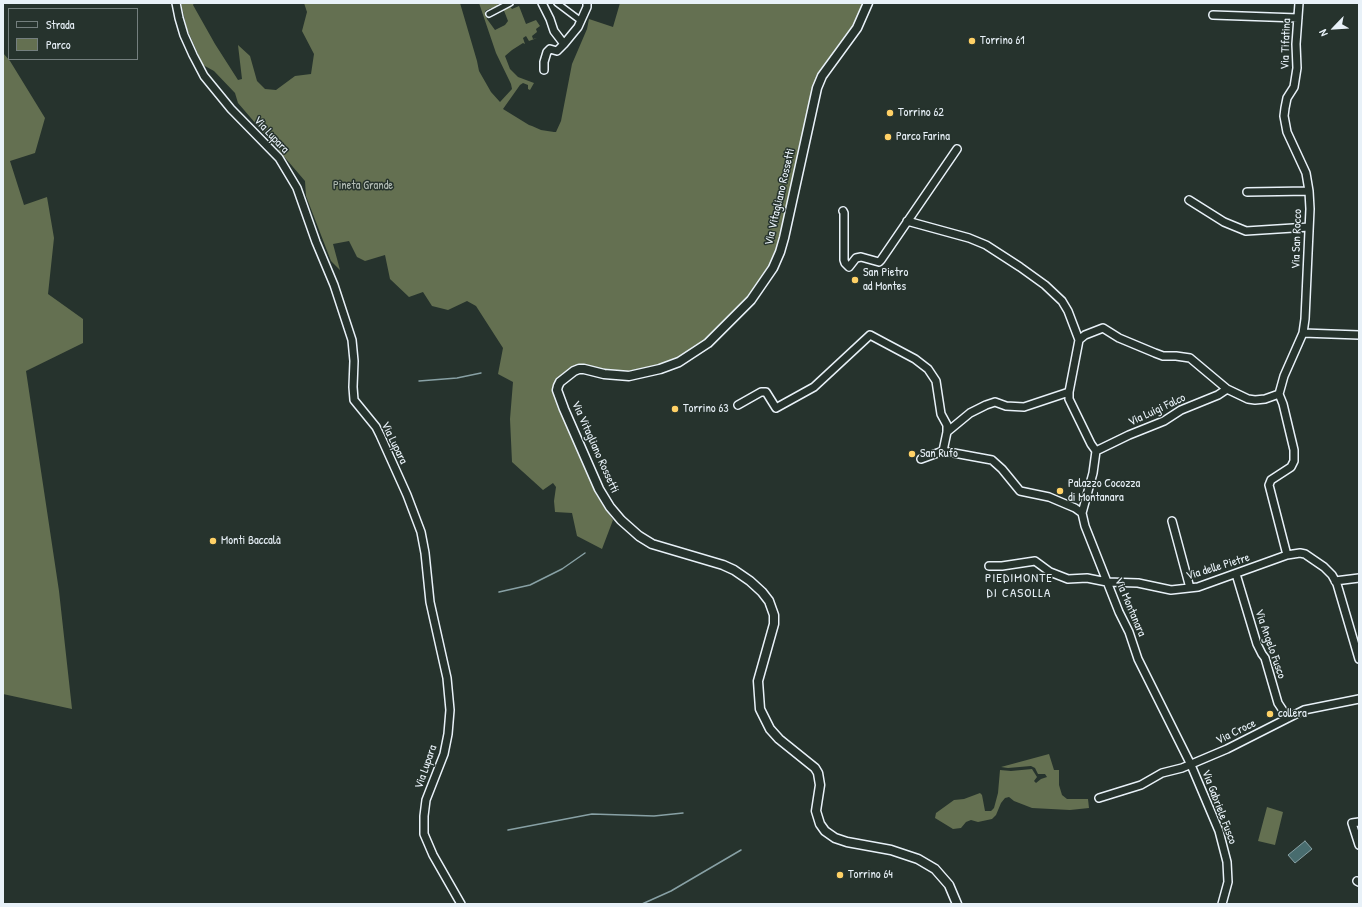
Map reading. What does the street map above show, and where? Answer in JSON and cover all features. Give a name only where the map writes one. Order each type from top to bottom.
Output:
[{"type":"street","name":"Via Lupara","points":[[176,3],[184,34],[204,76],[231,108],[279,158],[297,188],[316,242],[334,285],[352,340],[354,361],[354,400],[376,426],[407,495],[420,532],[425,553],[430,602],[447,678],[450,710],[448,734],[444,754],[426,800],[424,834],[433,855],[461,904]]},
{"type":"street","points":[[489,14],[510,3]]},
{"type":"street","points":[[542,3],[553,29],[564,44]]},
{"type":"street","points":[[557,3],[581,21]]},
{"type":"street","points":[[544,70],[544,62],[548,50],[550,49],[557,51],[564,44],[581,21],[587,7],[587,3]]},
{"type":"street","name":"Via Vitagliano Rossetti","points":[[868,3],[857,28],[822,76],[817,88],[780,252],[773,268],[752,300],[708,343],[679,362],[660,369],[629,376],[604,374],[584,368],[579,369],[560,382],[557,390],[599,489],[610,507],[621,520],[639,536],[652,544],[723,565],[734,570],[762,592],[769,601],[774,615],[774,624],[758,681],[760,709],[770,729],[779,739],[815,768],[818,773],[820,785],[816,810],[820,824],[825,831],[835,838],[847,842],[891,850],[918,860],[934,869],[949,885],[958,904]]},
{"type":"street","name":"Via Tifatina","points":[[1294,87],[1297,68],[1299,3]]},
{"type":"street","points":[[1213,15],[1298,18]]},
{"type":"street","name":"Via San Rocco","points":[[1279,394],[1284,376],[1303,333],[1305,319],[1309,191],[1306,173],[1289,138],[1285,126],[1285,108],[1287,98],[1294,87]]},
{"type":"street","points":[[843,211],[844,260],[846,266],[849,267],[859,257],[876,262],[881,260],[957,150]]},
{"type":"street","points":[[1247,192],[1309,191]]},
{"type":"street","points":[[1189,200],[1224,222],[1246,231],[1309,227]]},
{"type":"street","points":[[907,221],[986,244],[1045,285],[1062,302],[1068,311],[1079,340],[1068,392],[1069,399],[1091,444],[1096,451],[1093,473],[1082,513],[1075,508],[1050,497],[1020,491],[1002,469],[992,460],[943,451],[921,459]]},
{"type":"street","points":[[1079,340],[1085,335],[1103,328],[1119,338],[1155,354],[1190,358],[1227,389],[1244,397],[1255,400],[1265,399],[1279,394],[1283,404],[1294,450],[1294,461],[1291,467],[1271,480],[1269,484],[1287,555],[1300,554],[1309,556],[1332,574],[1337,584],[1359,659]]},
{"type":"street","points":[[1303,333],[1359,334]]},
{"type":"street","points":[[738,405],[760,392],[766,392],[776,408],[814,387],[870,335],[915,359],[928,369],[936,381],[941,414],[947,425],[943,451]]},
{"type":"street","name":"Via Luigi Falco","points":[[1096,451],[1164,421],[1181,410],[1218,395],[1227,389]]},
{"type":"street","points":[[947,432],[970,413],[995,402],[1006,406],[1024,407],[1068,392]]},
{"type":"street","name":"Via Montanara","points":[[1082,513],[1085,526],[1119,612],[1129,632],[1138,659],[1191,765]]},
{"type":"street","points":[[1172,521],[1190,588]]},
{"type":"street","name":"Via delle Pietre","points":[[989,566],[1035,562],[1050,572],[1068,580],[1087,578],[1107,582],[1138,583],[1171,590],[1198,587],[1287,555]]},
{"type":"street","name":"Via Angelo Fusco","points":[[1236,574],[1257,644],[1265,658],[1278,703],[1288,718]]},
{"type":"street","points":[[1335,581],[1359,578]]},
{"type":"street","name":"Via Croce","points":[[1099,798],[1141,785],[1162,773],[1191,765],[1227,749],[1304,710],[1359,699]]},
{"type":"street","name":"Via Gabriele Fusco","points":[[1191,765],[1219,831],[1227,862],[1228,882],[1222,904]]},
{"type":"street","points":[[1359,822],[1352,823],[1359,845]]},
{"type":"green space","name":"Pineta Grande","points":[[181,3],[194,3],[193,5],[215,44],[238,80],[242,79],[238,45],[250,56],[257,81],[265,89],[276,90],[295,76],[311,74],[314,54],[302,31],[307,12],[304,3],[460,3],[479,71],[491,92],[500,102],[512,89],[511,84],[496,53],[479,3],[497,3],[499,7],[492,10],[491,8],[485,11],[487,19],[495,30],[505,25],[508,21],[503,8],[509,5],[512,9],[519,6],[526,24],[536,20],[540,26],[536,29],[537,32],[532,36],[533,39],[537,38],[529,41],[526,36],[523,38],[525,44],[523,43],[505,56],[510,69],[518,77],[534,83],[530,90],[528,89],[528,85],[523,83],[520,85],[503,109],[529,125],[541,130],[556,132],[561,121],[572,64],[587,29],[589,19],[613,27],[620,3],[864,3],[853,28],[814,83],[780,245],[772,264],[752,294],[705,342],[679,359],[634,372],[615,372],[576,365],[554,382],[553,387],[597,496],[613,520],[602,549],[577,536],[572,513],[555,512],[554,501],[556,487],[553,483],[543,490],[512,462],[510,419],[513,382],[498,374],[503,348],[476,306],[467,301],[448,310],[432,306],[423,292],[409,297],[390,279],[385,255],[365,261],[357,257],[349,241],[333,244],[340,270],[331,261],[306,196],[305,181],[238,103],[235,93],[214,71],[203,65],[187,29]]},
{"type":"green space","points":[[3,53],[10,61],[45,118],[35,153],[10,161],[24,205],[47,197],[54,238],[48,294],[83,319],[83,343],[26,371],[59,591],[72,709],[3,694]]},
{"type":"green space","points":[[1049,754],[1054,770],[1059,770],[1059,785],[1062,795],[1067,799],[1088,799],[1089,808],[1070,810],[1032,808],[1014,801],[1009,797],[1005,798],[1001,803],[996,815],[992,819],[978,822],[971,820],[966,822],[961,828],[953,829],[935,818],[936,813],[954,800],[964,799],[980,793],[982,795],[985,811],[991,811],[994,808],[998,793],[1000,770],[1011,771],[1032,769],[1037,777],[1034,781],[1036,783],[1047,777],[1045,774],[1038,774],[1035,768],[1031,766],[1008,768],[1001,767]]},
{"type":"green space","points":[[1267,807],[1283,812],[1275,845],[1258,841]]},
{"type":"water","points":[[1305,841],[1312,849],[1295,863],[1288,855]]},
{"type":"waterway","points":[[419,381],[457,378],[481,373]]},
{"type":"waterway","points":[[499,592],[530,585],[562,569],[585,553]]},
{"type":"waterway","points":[[508,830],[592,814],[654,816],[683,813]]},
{"type":"waterway","points":[[642,904],[671,891],[741,850]]},
{"type":"place","name":"Torrino 61","points":[[972,41]]},
{"type":"place","name":"Torrino 62","points":[[890,113]]},
{"type":"place","name":"Parco Farina","points":[[888,137]]},
{"type":"place","name":"San Pietro ad Montes","points":[[855,280]]},
{"type":"place","name":"Torrino 63","points":[[675,409]]},
{"type":"place","name":"San Rufo","points":[[912,454]]},
{"type":"place","name":"Palazzo Cocozza di Montanara","points":[[1060,491]]},
{"type":"place","name":"Monti Baccalà","points":[[213,541]]},
{"type":"place","name":"collera","points":[[1270,714]]},
{"type":"place","name":"Torrino 64","points":[[840,875]]},
{"type":"district","name":"PIEDIMONTE DI CASOLLA","points":[[1019,586]]}]
